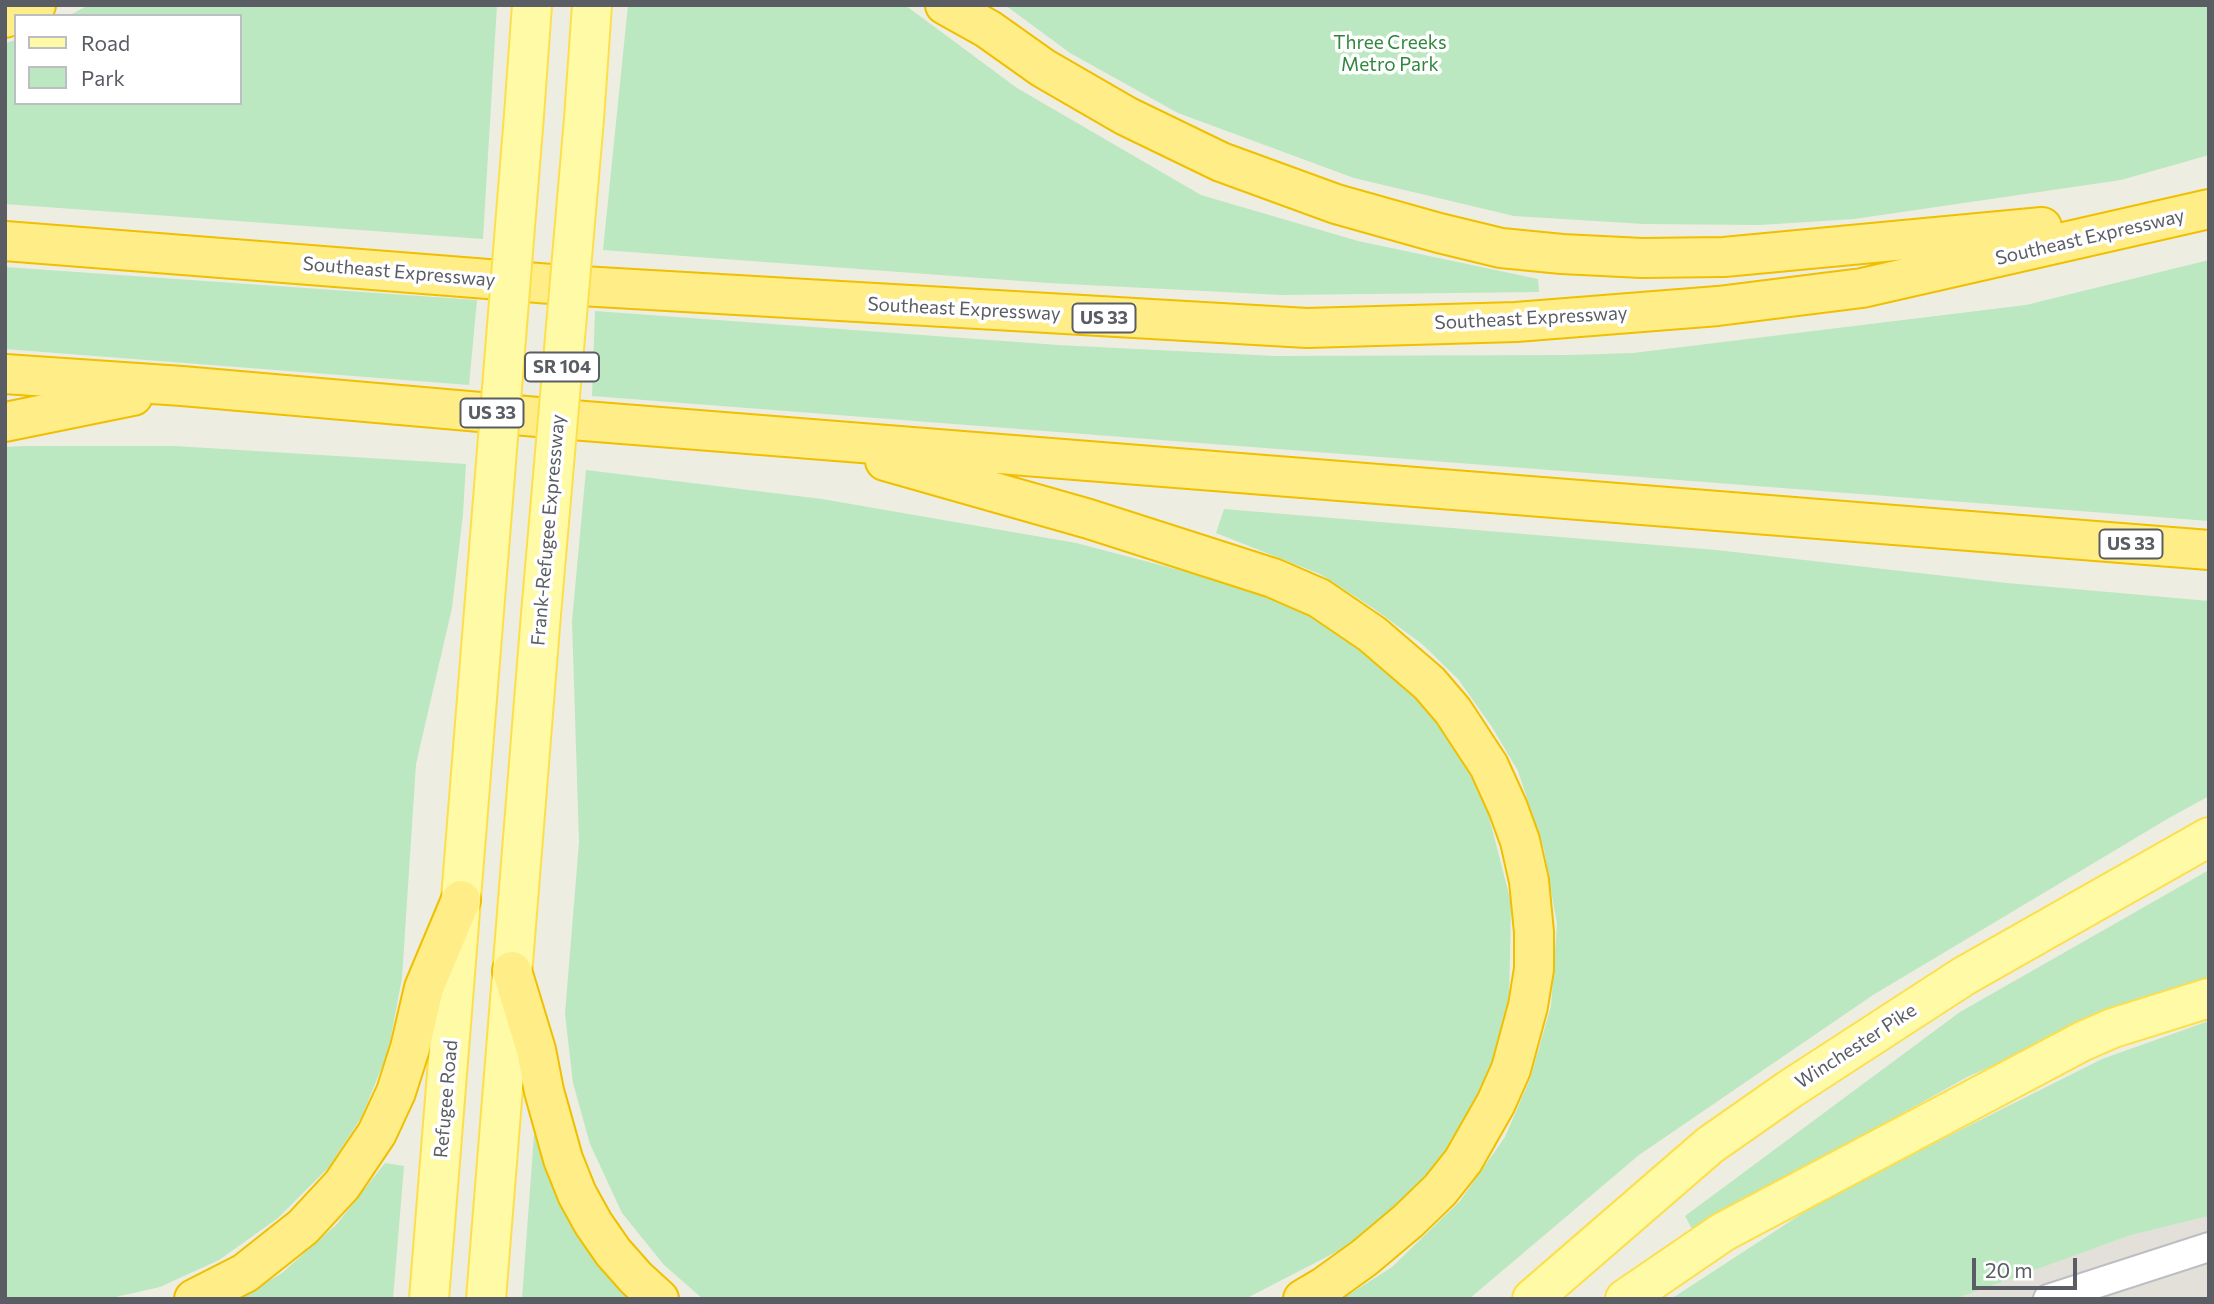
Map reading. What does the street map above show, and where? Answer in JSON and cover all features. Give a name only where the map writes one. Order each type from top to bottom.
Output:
[{"type":"highway","points":[[15,14],[36,5]]},
{"type":"highway","points":[[945,5],[976,17],[1043,68],[1126,116],[1221,162],[1336,204],[1501,248],[1642,258],[1724,257],[2202,211]]},
{"type":"highway","name":"Southeast Expressway","points":[[5,241],[564,285],[1307,328],[1516,322],[1718,306],[1862,288],[2202,211]]},
{"type":"highway","name":"US 33","points":[[5,374],[182,386],[2209,550]]},
{"type":"highway","points":[[5,422],[182,386]]},
{"type":"highway","points":[[802,438],[1089,519],[1273,578],[1319,598],[1372,634],[1429,683],[1453,711],[1489,766],[1520,841],[1529,881],[1534,932],[1534,969],[1528,1006],[1511,1069],[1496,1103],[1463,1161],[1440,1190],[1364,1258],[1303,1299]]},
{"type":"highway","points":[[194,1299],[246,1273],[303,1227],[342,1185],[377,1133],[396,1092],[424,988],[461,900]]},
{"type":"highway","points":[[512,971],[536,1050],[563,1159],[577,1194],[613,1252],[659,1299]]},
{"type":"main road","name":"SR 104","points":[[461,900],[532,5]]},
{"type":"main road","name":"Frank-Refugee Expressway","points":[[512,971],[592,5]]},
{"type":"main road","name":"Winchester Pike","points":[[1532,1299],[1710,1145],[1790,1089],[1964,976],[2209,837]]},
{"type":"main road","name":"Refugee Road","points":[[429,1299],[461,900]]},
{"type":"main road","points":[[486,1299],[512,971]]},
{"type":"main road","points":[[1625,1299],[1723,1232],[2083,1041],[2113,1028],[2209,998]]},
{"type":"street","points":[[2048,1299],[2209,1247]]},
{"type":"shaded area","points":[[2209,1216],[2209,1299],[1955,1299],[2131,1235]]},
{"type":"green space","points":[[89,5],[497,5],[483,239],[5,204],[5,43],[14,41],[14,105],[242,105],[242,14],[72,14]]},
{"type":"green space","points":[[628,5],[905,5],[1017,88],[1201,195],[1358,241],[1538,279],[1539,292],[1282,295],[1048,283],[603,250]]},
{"type":"green space","name":"Three Creeks Metro Park","points":[[1005,5],[2209,5],[2209,155],[2121,180],[1854,219],[1760,225],[1644,224],[1514,216],[1354,178],[1178,113],[1070,53]]},
{"type":"green space","points":[[2209,260],[2209,521],[592,396],[595,311],[1058,345],[1275,356],[1633,353],[2026,305]]},
{"type":"green space","points":[[5,267],[477,300],[469,385],[5,349]]},
{"type":"green space","points":[[175,446],[466,464],[452,608],[416,764],[402,978],[388,1052],[362,1116],[329,1167],[278,1218],[219,1260],[160,1287],[107,1299],[5,1299],[5,447]]},
{"type":"green space","points":[[586,470],[822,499],[1076,543],[1271,594],[1334,626],[1430,710],[1484,798],[1511,902],[1509,1005],[1493,1073],[1452,1142],[1403,1205],[1342,1249],[1245,1299],[703,1299],[664,1265],[622,1213],[590,1144],[573,1083],[565,1014],[579,842],[572,621]]},
{"type":"green space","points":[[1224,509],[1716,550],[2007,583],[2209,601],[2209,796],[1873,995],[1639,1155],[1469,1299],[1342,1299],[1392,1267],[1460,1201],[1505,1137],[1530,1079],[1551,1006],[1557,924],[1544,850],[1518,771],[1492,727],[1458,679],[1422,644],[1320,574],[1216,533]]},
{"type":"green space","points":[[2209,870],[2209,977],[2161,992],[1967,1077],[1693,1231],[1685,1216],[1960,1012]]},
{"type":"green space","points":[[2209,1021],[2209,1216],[2131,1235],[1955,1299],[1671,1299],[1829,1196],[2102,1059]]},
{"type":"green space","points":[[535,1121],[634,1299],[522,1299]]},
{"type":"green space","points":[[385,1163],[404,1166],[393,1299],[239,1299],[282,1273],[337,1224]]}]
